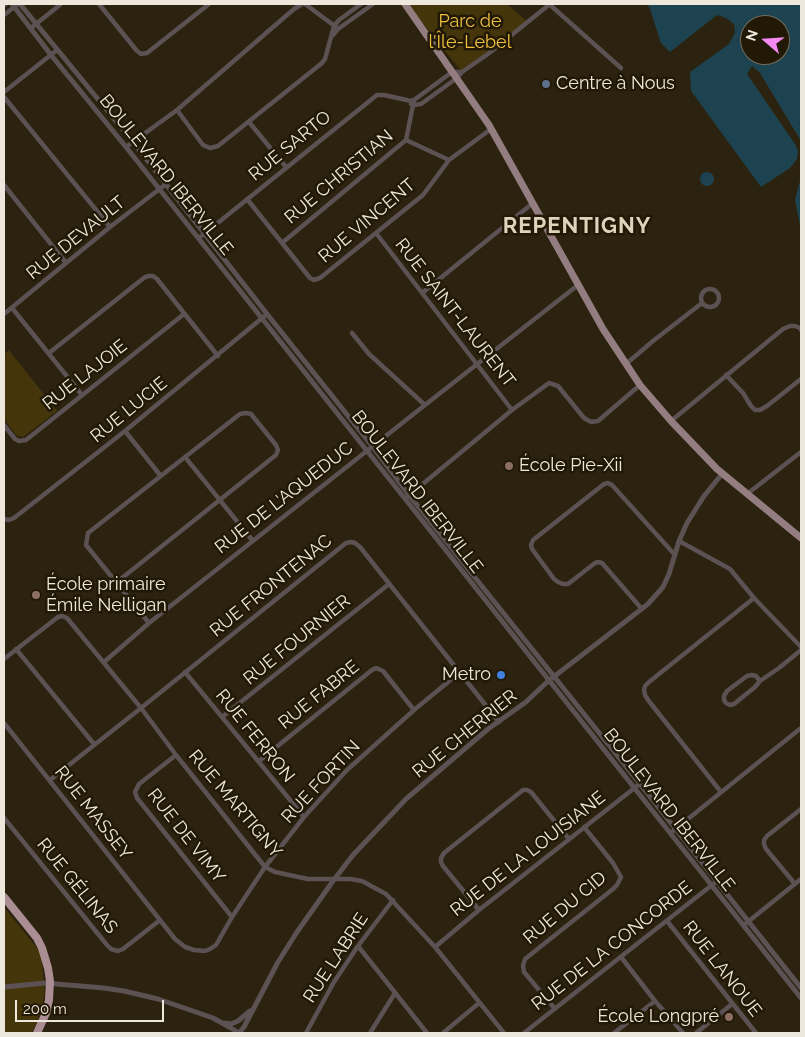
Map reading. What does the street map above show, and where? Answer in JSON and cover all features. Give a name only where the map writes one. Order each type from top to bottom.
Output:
[{"type":"highway","points":[[4,897],[39,942],[48,968],[50,984],[46,1013],[37,1033]]},
{"type":"main road","points":[[405,4],[457,74],[533,203],[603,329],[640,385],[671,421],[722,474],[801,538]]},
{"type":"street","points":[[4,15],[16,4]]},
{"type":"street","name":"BOULEVARD IBERVILLE","points":[[16,4],[36,24],[133,142],[372,446],[407,497]]},
{"type":"street","name":"BOULEVARD IBERVILLE","points":[[16,4],[51,55],[199,238],[367,451],[407,497],[552,679],[676,829],[717,881],[801,998]]},
{"type":"street","points":[[31,28],[62,4]]},
{"type":"street","points":[[99,4],[141,54],[147,53],[209,4]]},
{"type":"street","points":[[126,147],[177,110],[294,10],[304,4],[336,27]]},
{"type":"street","points":[[177,110],[203,145],[210,148],[218,146],[322,63],[339,20],[360,4]]},
{"type":"street","points":[[336,27],[373,4]]},
{"type":"street","points":[[414,102],[488,54],[549,4],[621,68]]},
{"type":"street","points":[[4,92],[57,50]]},
{"type":"street","name":"RUE SARTO","points":[[199,238],[377,95],[414,102]]},
{"type":"street","points":[[4,97],[110,227]]},
{"type":"street","name":"RUE CHRISTIAN","points":[[282,242],[406,140],[414,102]]},
{"type":"street","points":[[249,122],[286,167]]},
{"type":"street","name":"RUE VINCENT","points":[[247,199],[310,278],[314,280],[320,278],[423,195],[449,160],[490,129]]},
{"type":"street","points":[[406,140],[449,160]]},
{"type":"street","name":"RUE DEVAULT","points":[[4,314],[110,227],[166,184]]},
{"type":"street","points":[[4,185],[66,263]]},
{"type":"street","points":[[422,293],[533,203]]},
{"type":"street","name":"RUE SAINT-LAURENT","points":[[376,233],[512,410]]},
{"type":"street","points":[[49,353],[145,277],[153,276],[218,356]]},
{"type":"street","name":"RUE DE L'AQUEDUC","points":[[104,662],[149,623],[578,285]]},
{"type":"street","points":[[711,289],[717,292],[719,301],[716,305],[710,308],[702,303],[701,296],[706,290],[711,289]]},
{"type":"street","points":[[626,364],[702,303]]},
{"type":"street","points":[[12,308],[82,395]]},
{"type":"street","name":"RUE LAJOIE","points":[[4,425],[16,439],[20,441],[26,440],[184,314]]},
{"type":"street","name":"RUE LUCIE","points":[[4,519],[10,520],[14,518],[126,431],[268,314]]},
{"type":"street","points":[[671,421],[783,329],[795,326],[801,330]]},
{"type":"street","points":[[352,333],[369,354],[425,405]]},
{"type":"street","points":[[726,375],[743,393],[755,410],[760,410],[767,406],[801,379]]},
{"type":"street","points":[[407,497],[512,410],[549,383],[558,386],[584,418],[591,422],[598,421],[640,385]]},
{"type":"street","points":[[116,582],[276,455],[278,450],[276,445],[252,414],[240,414],[88,533],[86,545],[149,623]]},
{"type":"street","points":[[126,431],[160,475]]},
{"type":"street","points":[[747,494],[801,452]]},
{"type":"street","points":[[185,457],[253,541]]},
{"type":"street","name":"RUE CHERRIER","points":[[239,1033],[278,962],[297,932],[353,855],[406,799],[526,702],[546,683],[648,604],[662,587],[669,574],[682,532],[696,508],[722,474]]},
{"type":"street","points":[[641,608],[602,563],[595,563],[568,584],[558,582],[532,549],[533,540],[604,484],[608,483],[612,485],[675,555]]},
{"type":"street","points":[[679,541],[730,569],[754,598],[801,648],[734,704],[730,705],[724,700],[727,691],[747,676],[756,676],[760,681]]},
{"type":"street","name":"RUE FRONTENAC","points":[[50,780],[346,543],[355,543],[360,547],[458,673],[499,722]]},
{"type":"street","name":"RUE FOURNIER","points":[[222,717],[389,584]]},
{"type":"street","points":[[721,792],[648,700],[644,690],[649,682],[754,598]]},
{"type":"street","name":"RUE MARTIGNY","points":[[16,649],[58,617],[67,618],[141,708],[265,867],[275,872],[308,879],[335,878],[362,881],[386,894],[435,947],[504,1033]]},
{"type":"street","points":[[4,659],[16,649],[94,744]]},
{"type":"street","name":"RUE FABRE","points":[[258,761],[376,668],[383,671],[414,710]]},
{"type":"street","name":"RUE FERRON","points":[[185,672],[304,817]]},
{"type":"street","name":"RUE FORTIN","points":[[160,920],[180,944],[185,947],[205,951],[216,945],[265,867],[304,817],[347,770],[458,673]]},
{"type":"street","name":"BOULEVARD IBERVILLE","points":[[552,679],[634,788],[711,885],[801,988]]},
{"type":"street","name":"RUE MASSEY","points":[[4,723],[160,920]]},
{"type":"street","points":[[670,834],[801,728]]},
{"type":"street","name":"RUE DE VIMY","points":[[176,755],[139,784],[135,792],[137,798],[232,917]]},
{"type":"street","name":"RUE DE LA LOUISIANE","points":[[435,947],[479,910],[640,784]]},
{"type":"street","points":[[479,910],[441,862],[441,858],[444,853],[523,790],[531,792],[569,839]]},
{"type":"street","points":[[795,884],[766,849],[764,840],[801,808]]},
{"type":"street","name":"RUE GÉLINAS","points":[[4,818],[111,949],[123,949],[160,920]]},
{"type":"street","name":"RUE DU CID","points":[[555,1009],[524,972],[525,959],[618,885],[621,877],[613,863],[584,827]]},
{"type":"street","points":[[746,923],[801,879]]},
{"type":"street","name":"RUE DE LA CONCORDE","points":[[524,1033],[717,881]]},
{"type":"street","name":"RUE LABRIE","points":[[306,1033],[334,982],[358,946],[393,900]]},
{"type":"street","name":"RUE LANOUE","points":[[667,921],[756,1033]]},
{"type":"street","points":[[358,946],[427,1033]]},
{"type":"street","points":[[621,957],[683,1033]]},
{"type":"street","points":[[4,987],[50,984],[124,991],[165,1001],[228,1024],[238,1021],[250,1011],[261,994]]},
{"type":"street","points":[[370,1033],[394,993]]},
{"type":"street","points":[[614,1033],[655,1000]]},
{"type":"street","points":[[443,1033],[479,1003]]},
{"type":"street","points":[[696,1033],[732,1004]]},
{"type":"street","points":[[213,1018],[239,1033]]},
{"type":"green space","name":"Parc de l'Île-Lebel","points":[[407,4],[507,4],[529,23],[463,73]]},
{"type":"green space","points":[[9,350],[57,411],[23,437],[17,436],[4,419],[4,354]]},
{"type":"green space","points":[[4,907],[41,953],[45,994],[36,1025],[31,1033],[4,1033]]},
{"type":"water","points":[[647,4],[801,4],[801,141],[760,73],[752,66],[747,74],[795,144],[798,151],[797,159],[790,168],[761,187],[691,91],[690,72],[729,44],[735,33],[734,24],[726,18],[717,15],[670,52],[661,43]]},
{"type":"water","points":[[704,172],[710,172],[714,179],[710,186],[704,186],[700,182],[700,176]]},
{"type":"water","points":[[801,177],[801,230],[795,200]]},
{"type":"place","name":"Centre à Nous","points":[[546,84]]},
{"type":"place","name":"École Pie-Xii","points":[[509,466]]},
{"type":"place","name":"École primaire Émile Nelligan","points":[[36,595]]},
{"type":"place","name":"Metro","points":[[501,675]]},
{"type":"place","name":"École Longpré","points":[[729,1017]]},
{"type":"district","name":"REPENTIGNY","points":[[577,226]]}]
